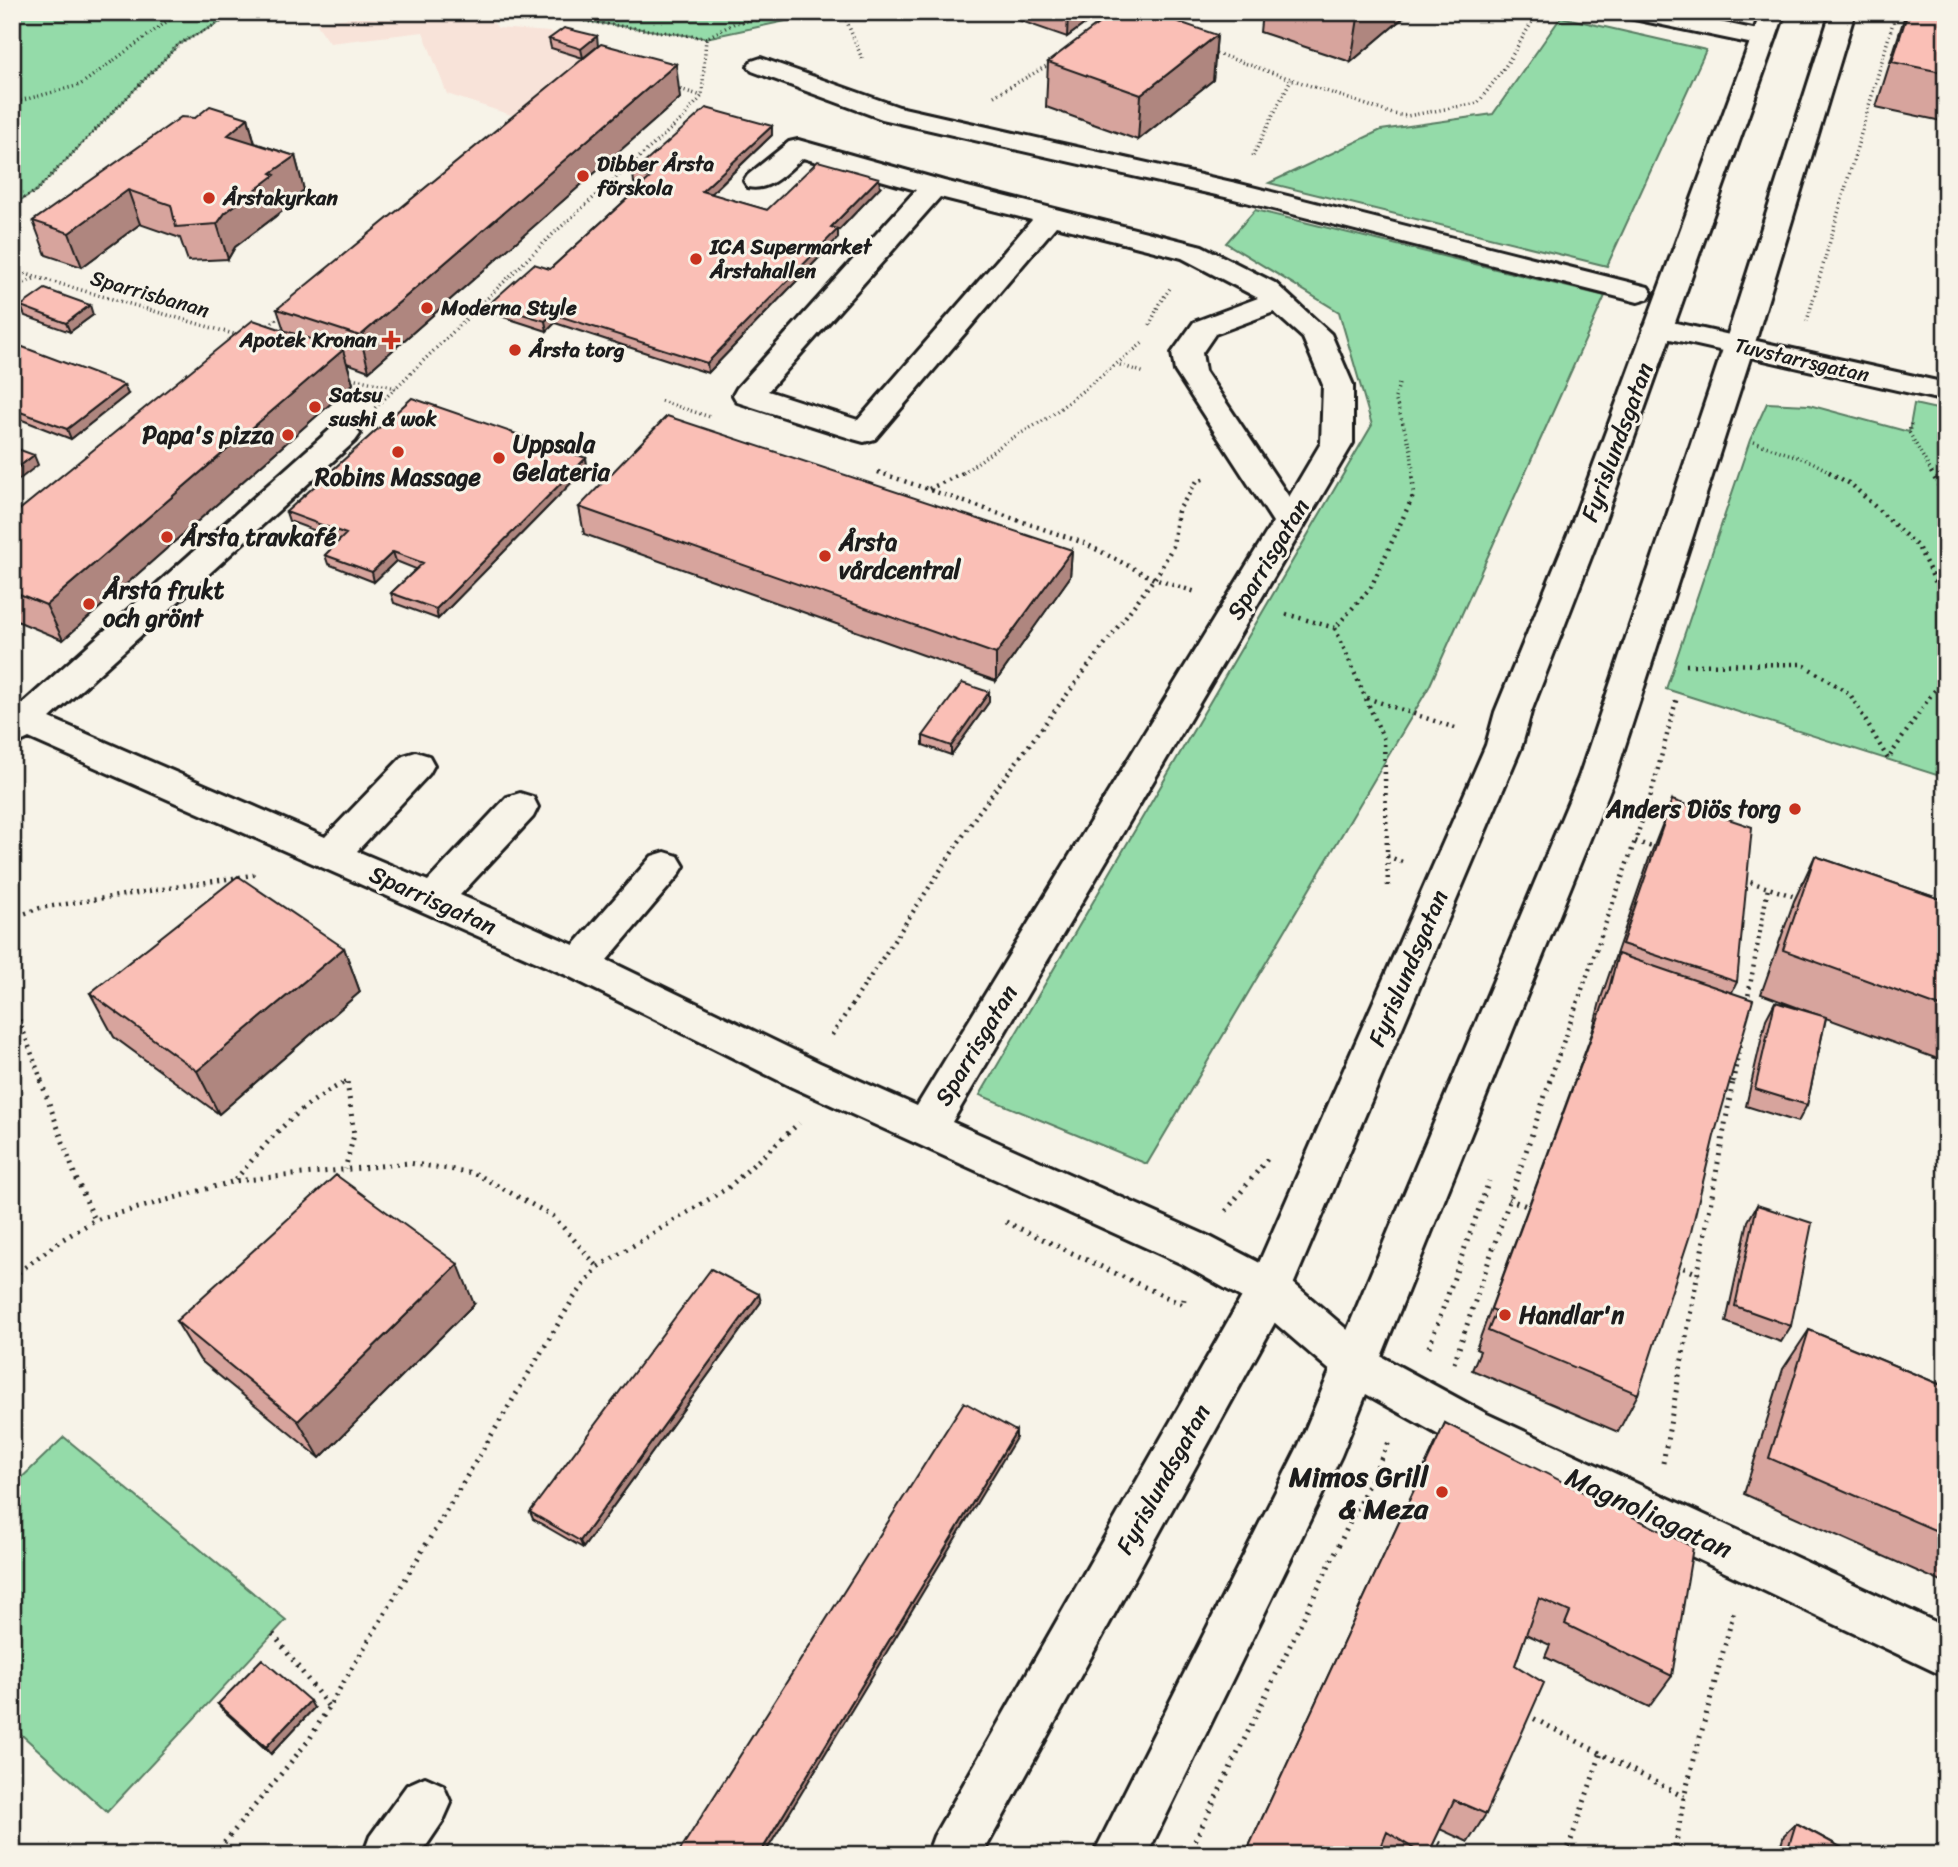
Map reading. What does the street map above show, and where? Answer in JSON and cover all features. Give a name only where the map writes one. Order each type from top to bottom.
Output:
[{"type":"street","name":"Fyrislundsgatan","points":[[953,1855],[1269,1290],[1504,745],[1513,712],[1584,534],[1768,25],[1634,12]]},
{"type":"street","points":[[1119,1855],[1318,1456],[1597,777],[1739,346],[1843,12]]},
{"type":"street","points":[[761,66],[891,113],[952,124],[1236,191],[1638,293]]},
{"type":"street","name":"Sparrisgatan","points":[[758,181],[798,148],[934,187],[1192,252],[1265,289],[1316,334],[1338,385],[1337,443],[926,1128]]},
{"type":"street","points":[[934,187],[748,395],[864,432],[1049,216]]},
{"type":"street","points":[[1278,300],[1205,328],[1187,354],[1189,372],[1290,523]]},
{"type":"street","name":"Tuvstarrsgatan","points":[[1658,328],[1932,389]]},
{"type":"street","points":[[16,724],[344,434]]},
{"type":"street","name":"Sparrisgatan","points":[[16,724],[331,855],[580,964],[806,1075],[1195,1250],[1269,1290],[1357,1366]]},
{"type":"street","points":[[331,855],[416,765]]},
{"type":"street","points":[[433,900],[520,807]]},
{"type":"street","points":[[580,964],[665,866]]},
{"type":"street","name":"Magnoliagatan","points":[[1357,1366],[1471,1429],[1946,1653]]},
{"type":"street","points":[[389,1855],[425,1803]]},
{"type":"path","points":[[12,103],[80,85],[180,12]]},
{"type":"path","points":[[12,205],[36,191],[179,44],[239,12]]},
{"type":"path","points":[[564,12],[584,21],[706,38],[735,23],[817,12]]},
{"type":"path","points":[[765,18],[768,12]]},
{"type":"path","points":[[1210,51],[1393,114],[1407,116],[1478,103],[1498,77],[1538,12]]},
{"type":"path","points":[[1796,359],[1896,12]]},
{"type":"path","points":[[344,434],[397,388],[553,234],[681,120],[702,96],[706,38]]},
{"type":"path","points":[[952,124],[973,108],[1058,59]]},
{"type":"path","points":[[1236,191],[1291,79]]},
{"type":"path","points":[[666,85],[702,96]]},
{"type":"path","points":[[927,490],[962,474],[1007,441],[1048,418],[1143,343],[1159,304],[1192,252]]},
{"type":"path","name":"Sparrisbanan","points":[[12,270],[238,336]]},
{"type":"path","points":[[12,288],[36,277]]},
{"type":"path","points":[[262,331],[283,314]]},
{"type":"path","points":[[345,376],[397,388]]},
{"type":"path","points":[[1335,628],[1371,587],[1414,494],[1410,450],[1395,398],[1399,384]]},
{"type":"path","points":[[1932,389],[1909,432],[1946,498]]},
{"type":"path","points":[[662,401],[714,418]]},
{"type":"path","points":[[1750,440],[1812,462],[1852,485],[1918,547],[1946,603]]},
{"type":"path","points":[[870,469],[1084,542],[1154,579],[1240,606],[1267,609],[1335,628]]},
{"type":"path","points":[[806,1075],[978,813],[1154,579],[1173,546],[1178,511],[1196,481],[1208,477]]},
{"type":"path","points":[[1335,628],[1384,740],[1388,894]]},
{"type":"path","points":[[1684,674],[1686,664],[1802,664],[1850,694],[1888,760],[1931,695],[1946,678]]},
{"type":"path","points":[[1451,1373],[1508,1199],[1651,795],[1678,693]]},
{"type":"path","points":[[1635,841],[1659,850]]},
{"type":"path","points":[[1387,856],[1406,864]]},
{"type":"path","points":[[12,918],[40,908],[267,873]]},
{"type":"path","points":[[1731,875],[1806,901]]},
{"type":"path","points":[[1746,1012],[1768,888]]},
{"type":"path","points":[[12,1000],[46,1088],[76,1178],[95,1220]]},
{"type":"path","points":[[1663,1464],[1741,1039]]},
{"type":"path","points":[[235,1181],[285,1121],[316,1097],[347,1081],[354,1135],[345,1169]]},
{"type":"path","points":[[214,1855],[309,1740],[573,1299],[598,1267],[729,1187],[799,1125]]},
{"type":"path","points":[[1183,1305],[1195,1250],[1273,1152]]},
{"type":"path","points":[[12,1277],[60,1241],[95,1220],[235,1181],[409,1163],[474,1173],[553,1216],[598,1267]]},
{"type":"path","points":[[1508,1199],[1529,1207]]},
{"type":"path","points":[[1672,1263],[1699,1274]]},
{"type":"path","points":[[1188,1855],[1412,1396]]},
{"type":"path","points":[[1654,1461],[1675,1470]]},
{"type":"path","points":[[1674,1855],[1684,1797],[1747,1558]]},
{"type":"path","points":[[273,1634],[328,1706]]},
{"type":"path","points":[[1525,1714],[1684,1797]]},
{"type":"path","points":[[1566,1855],[1601,1754]]},
{"type":"path","points":[[1432,1839],[1460,1855]]},
{"type":"shaded area","points":[[386,12],[484,12],[498,28],[550,32],[598,46],[514,116],[447,94],[423,32],[330,43],[316,23]]},
{"type":"green space","points":[[12,12],[239,12],[179,44],[36,191],[12,205]]},
{"type":"green space","points":[[564,12],[828,12],[706,38],[584,21]]},
{"type":"green space","points":[[1561,17],[1706,50],[1607,266],[1269,183],[1381,130],[1493,114]]},
{"type":"green space","points":[[1255,210],[1605,296],[1429,687],[1147,1164],[980,1095],[1372,425],[1339,312],[1226,243]]},
{"type":"green space","points":[[1767,403],[1809,405],[1909,432],[1914,404],[1946,411],[1946,778],[1666,689],[1750,440]]},
{"type":"green space","points":[[64,1437],[286,1620],[107,1812],[12,1726],[12,1487]]},
{"type":"building","points":[[1114,12],[1150,12],[1217,35],[1141,95],[1048,62]]},
{"type":"building","points":[[1341,12],[1365,12],[1358,18]]},
{"type":"building","points":[[1908,12],[1946,12],[1946,73],[1892,62]]},
{"type":"building","points":[[564,28],[597,36],[581,49],[549,39]]},
{"type":"building","points":[[601,44],[676,64],[360,336],[277,309]]},
{"type":"building","points":[[210,106],[248,118],[228,135],[295,156],[271,173],[275,175],[225,213],[217,224],[176,227],[171,205],[128,190],[69,233],[33,221],[181,117],[195,118]]},
{"type":"building","name":"ICA Supermarket Årstahallen","points":[[706,108],[772,126],[702,191],[767,210],[818,161],[879,178],[831,227],[838,229],[707,363],[553,314],[545,321],[489,304],[534,264],[550,269],[650,178],[633,173]]},
{"type":"building","points":[[45,289],[90,305],[66,323],[21,306]]},
{"type":"building","points":[[253,320],[343,350],[46,605],[12,591],[12,516]]},
{"type":"building","points":[[12,343],[124,385],[67,429],[12,409]]},
{"type":"building","points":[[412,398],[586,458],[436,609],[391,593],[423,563],[393,552],[372,572],[325,555],[346,534],[286,512]]},
{"type":"building","name":"Årsta vårdcentral","points":[[667,416],[1072,550],[996,654],[579,507]]},
{"type":"building","points":[[12,447],[34,455],[12,472]]},
{"type":"building","points":[[962,683],[989,692],[951,746],[923,736]]},
{"type":"building","points":[[1672,800],[1752,827],[1737,982],[1622,944]]},
{"type":"building","points":[[1815,856],[1946,901],[1946,1009],[1783,950]]},
{"type":"building","points":[[238,876],[344,948],[197,1071],[90,993]]},
{"type":"building","points":[[1618,954],[1753,1000],[1714,1136],[1691,1232],[1638,1394],[1488,1331],[1496,1311],[1491,1309],[1609,989]]},
{"type":"building","points":[[1775,1002],[1826,1017],[1807,1105],[1755,1089]]},
{"type":"building","points":[[336,1175],[458,1264],[298,1421],[176,1321]]},
{"type":"building","points":[[1757,1205],[1812,1223],[1791,1326],[1735,1306]]},
{"type":"building","points":[[711,1269],[759,1294],[580,1541],[530,1512]]},
{"type":"building","points":[[1809,1330],[1946,1387],[1946,1535],[1769,1458]]},
{"type":"building","points":[[964,1402],[1016,1431],[759,1855],[677,1855]]},
{"type":"building","points":[[1445,1423],[1693,1547],[1672,1676],[1565,1624],[1570,1612],[1539,1598],[1515,1665],[1544,1683],[1486,1814],[1454,1800],[1428,1855],[1387,1832],[1378,1855],[1245,1855]]},
{"type":"building","points":[[262,1659],[310,1701],[266,1747],[218,1704]]},
{"type":"building","points":[[1796,1823],[1855,1855],[1786,1855]]},
{"type":"place","name":"Dibber Årsta förskola","points":[[583,176]]},
{"type":"place","name":"Årstakyrkan","points":[[209,198]]},
{"type":"place","name":"ICA Supermarket Årstahallen","points":[[696,259]]},
{"type":"place","name":"Moderna Style","points":[[427,308]]},
{"type":"place","name":"Apotek Kronan","points":[[391,340]]},
{"type":"place","name":"Årsta torg","points":[[515,350]]},
{"type":"place","name":"Satsu sushi & wok","points":[[315,407]]},
{"type":"place","name":"Papa's pizza","points":[[288,435]]},
{"type":"place","name":"Robins Massage","points":[[398,452]]},
{"type":"place","name":"Uppsala Gelateria","points":[[499,458]]},
{"type":"place","name":"Årsta travkafé","points":[[167,537]]},
{"type":"place","name":"Årsta vårdcentral","points":[[825,556]]},
{"type":"place","name":"Årsta frukt och grönt","points":[[89,604]]},
{"type":"place","name":"Anders Diös torg","points":[[1795,809]]},
{"type":"place","name":"Handlar'n","points":[[1505,1315]]},
{"type":"place","name":"Mimos Grill & Meza","points":[[1442,1492]]}]
